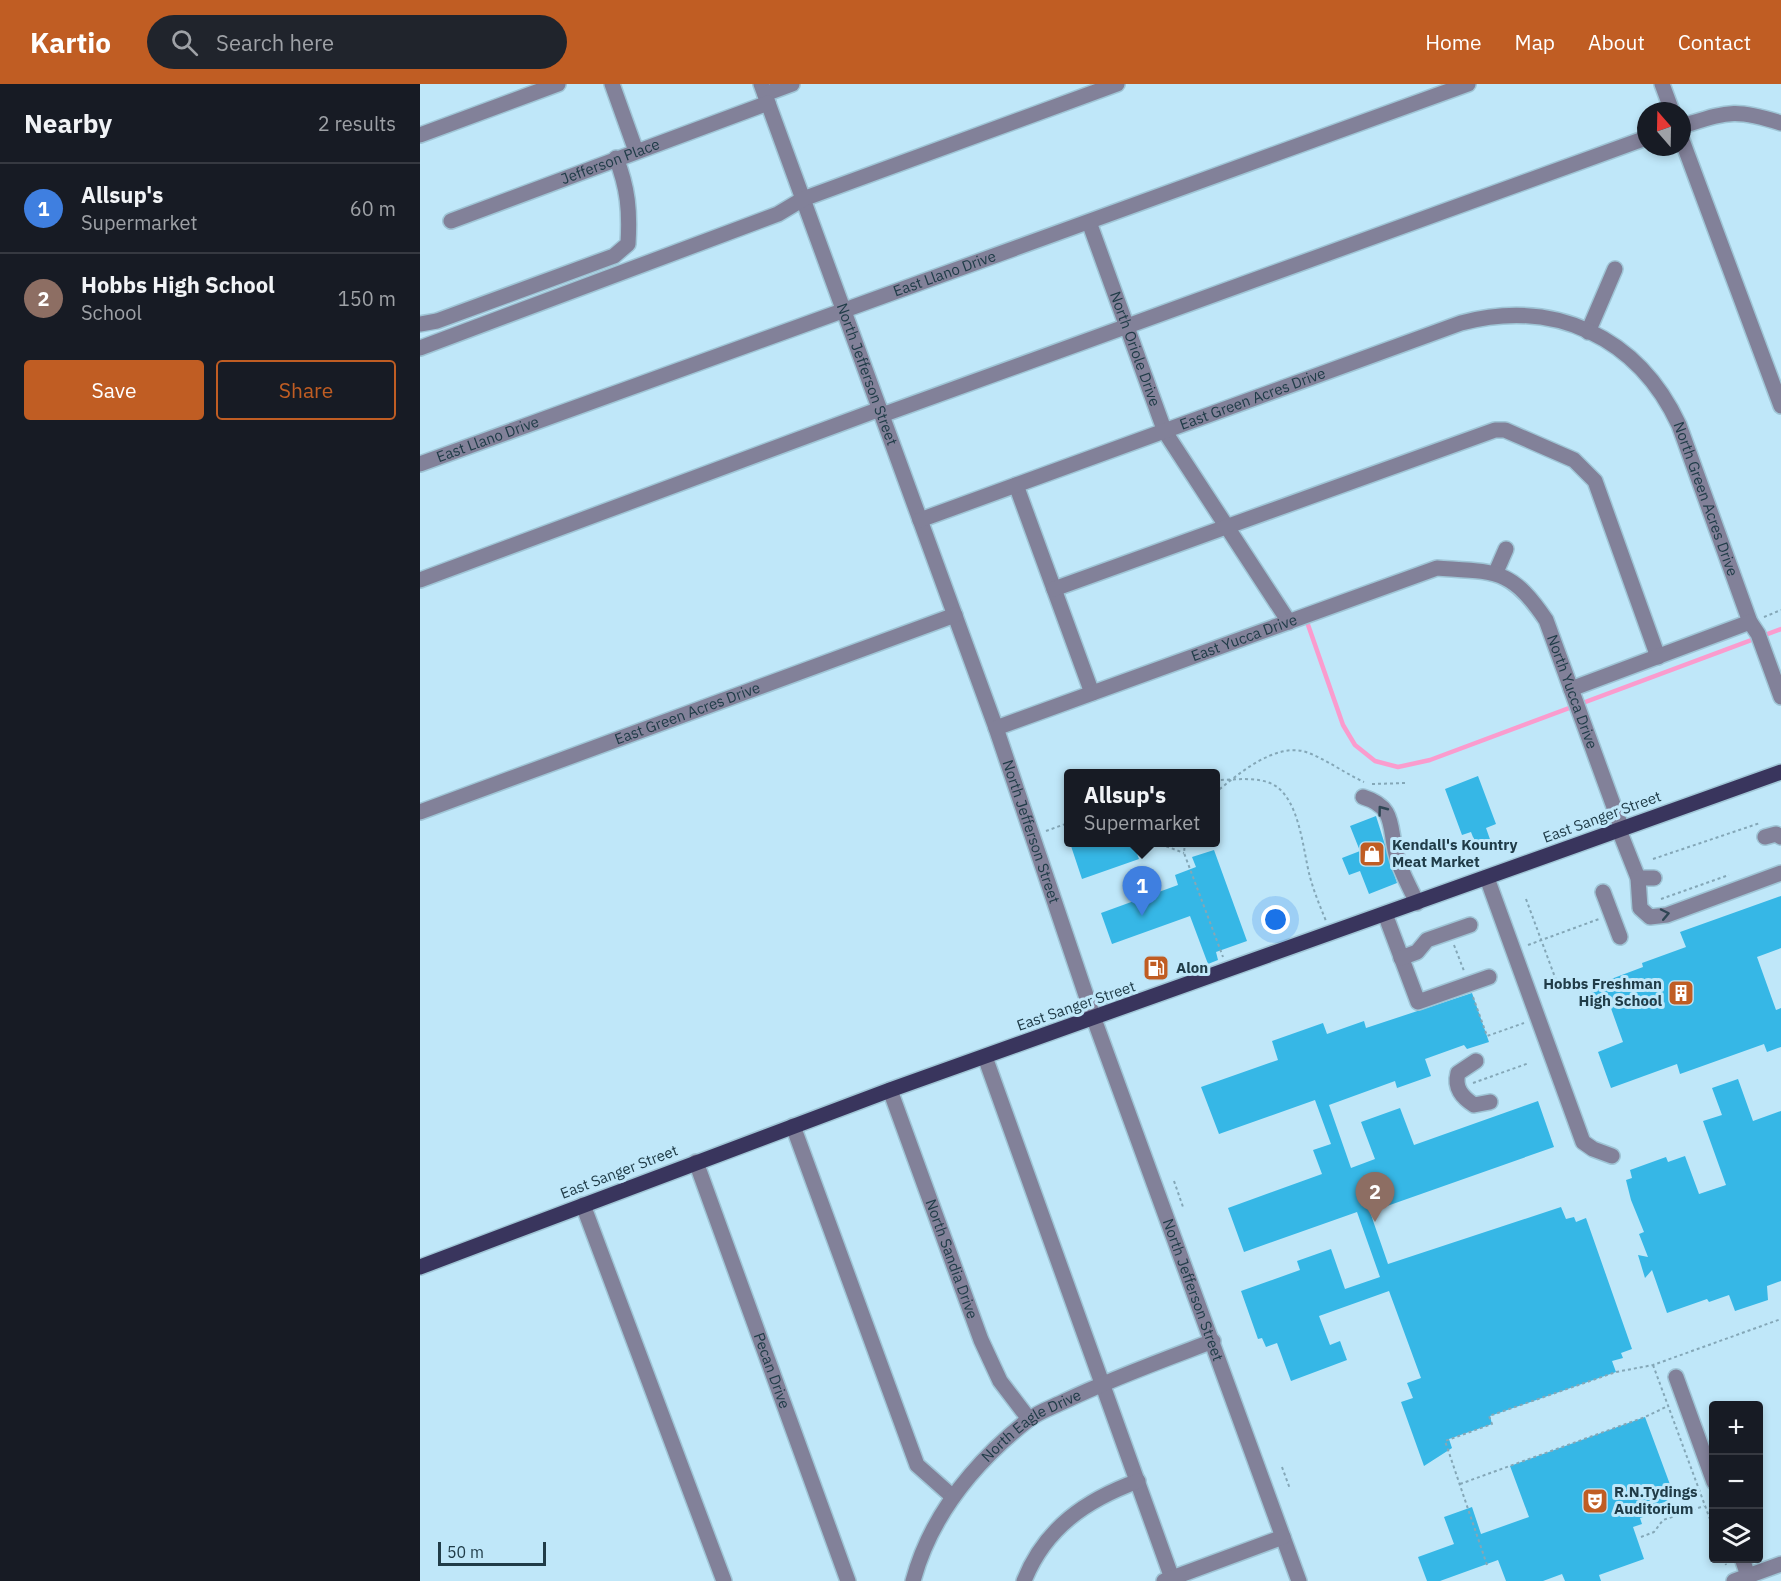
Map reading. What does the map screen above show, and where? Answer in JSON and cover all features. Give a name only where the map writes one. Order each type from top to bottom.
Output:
[{"type":"main road","name":"East Sanger Street","points":[[420,1267],[890,1090],[1781,772]]},
{"type":"street","points":[[420,135],[558,84]]},
{"type":"street","points":[[612,84],[636,151]]},
{"type":"street","name":"Jefferson Place","points":[[451,221],[636,151],[764,94],[792,84]]},
{"type":"street","points":[[420,348],[778,214],[803,199],[1117,84]]},
{"type":"street","name":"East Llano Drive","points":[[420,464],[1468,84]]},
{"type":"street","points":[[1662,84],[1669,102]]},
{"type":"street","name":"North Jefferson Street","points":[[764,94],[996,728],[1094,1019],[1299,1581]]},
{"type":"street","points":[[1691,123],[1728,112],[1750,113],[1781,123]]},
{"type":"street","points":[[420,580],[1637,141]]},
{"type":"street","points":[[1688,156],[1781,406]]},
{"type":"street","points":[[420,324],[437,321],[614,256],[628,244],[629,231],[627,186],[616,158]]},
{"type":"street","name":"North Oriole Drive","points":[[1089,222],[1165,432],[1229,526],[1289,622]]},
{"type":"street","points":[[1588,332],[1615,269]]},
{"type":"street","name":"East Green Acres Drive","points":[[921,520],[1478,318],[1532,315],[1566,322],[1588,332]]},
{"type":"street","name":"North Green Acres Drive","points":[[1588,332],[1598,334],[1628,354],[1667,400],[1679,425],[1781,697]]},
{"type":"street","points":[[1054,589],[1495,430],[1505,430],[1574,460],[1595,481],[1658,657]]},
{"type":"street","points":[[1016,485],[1092,693]]},
{"type":"street","points":[[1496,572],[1506,549]]},
{"type":"street","name":"East Yucca Drive","points":[[996,728],[1437,568],[1496,572]]},
{"type":"street","name":"North Yucca Drive","points":[[1496,572],[1517,583],[1529,594],[1546,620],[1638,879],[1640,908],[1650,917],[1666,915],[1781,873]]},
{"type":"street","name":"East Green Acres Drive","points":[[420,812],[955,615]]},
{"type":"street","points":[[1575,700],[1658,657],[1757,634]]},
{"type":"street","points":[[1363,797],[1375,801],[1384,808],[1392,826],[1396,856],[1417,903]]},
{"type":"street","points":[[1764,834],[1776,834],[1781,837]]},
{"type":"street","points":[[1486,878],[1583,1142],[1593,1149],[1612,1156]]},
{"type":"street","points":[[1638,879],[1654,878]]},
{"type":"street","points":[[1603,892],[1620,936]]},
{"type":"street","points":[[1385,914],[1418,1002],[1490,977]]},
{"type":"street","points":[[1401,958],[1417,952],[1427,940],[1470,924]]},
{"type":"street","points":[[984,1057],[1138,1481],[1170,1580],[1283,1538]]},
{"type":"street","points":[[1476,1061],[1458,1073],[1456,1081],[1458,1088],[1461,1095],[1474,1105],[1490,1102]]},
{"type":"street","name":"North Sandia Drive","points":[[890,1090],[981,1340],[1000,1381],[1029,1419]]},
{"type":"street","points":[[794,1125],[917,1465],[953,1497]]},
{"type":"street","name":"Pecan Drive","points":[[696,1162],[848,1581]]},
{"type":"street","points":[[583,1205],[724,1581]]},
{"type":"street","name":"North Eagle Drive","points":[[913,1581],[928,1539],[963,1482],[990,1451],[1029,1419],[1101,1384],[1213,1341]]},
{"type":"street","points":[[1676,1377],[1709,1471]]},
{"type":"street","points":[[1024,1581],[1030,1566],[1059,1525],[1106,1492],[1138,1481]]},
{"type":"street","points":[[1742,1563],[1741,1578],[1781,1564]]},
{"type":"path","points":[[1757,634],[1781,610]]},
{"type":"path","points":[[1220,789],[1253,763],[1278,753],[1303,751],[1371,784],[1406,783]]},
{"type":"path","points":[[1220,780],[1263,780],[1276,786],[1288,800],[1298,824],[1311,881],[1331,934]]},
{"type":"path","points":[[1653,859],[1759,821],[1764,834]]},
{"type":"path","points":[[1032,836],[1064,824]]},
{"type":"path","points":[[1167,847],[1184,853]]},
{"type":"path","points":[[1185,847],[1184,853],[1228,971]]},
{"type":"path","points":[[1661,899],[1737,872]]},
{"type":"path","points":[[1526,899],[1556,980]]},
{"type":"path","points":[[1513,951],[1612,915]]},
{"type":"path","points":[[1452,939],[1487,1036],[1532,1020]]},
{"type":"path","points":[[1458,1088],[1529,1063]]},
{"type":"path","points":[[1174,1181],[1184,1207]]},
{"type":"path","points":[[1487,1564],[1445,1441],[1492,1424],[1490,1416],[1616,1372],[1653,1365],[1781,1319]]},
{"type":"path","points":[[1653,1365],[1709,1518]]},
{"type":"path","points":[[1460,1484],[1646,1417],[1668,1406]]},
{"type":"path","points":[[1282,1467],[1290,1489]]},
{"type":"path","points":[[1641,1537],[1654,1532],[1664,1520],[1705,1506]]},
{"type":"building","points":[[1478,776],[1496,824],[1486,828],[1492,845],[1478,850],[1471,832],[1462,835],[1445,789]]},
{"type":"building","name":"Kendall's Kountry Meat Market","points":[[1376,816],[1397,883],[1369,894],[1360,871],[1349,875],[1342,858],[1360,851],[1350,826]]},
{"type":"building","points":[[1071,847],[1134,847],[1139,859],[1082,879]]},
{"type":"building","points":[[1214,850],[1247,941],[1216,952],[1218,960],[1208,964],[1190,916],[1112,944],[1101,913],[1178,885],[1175,875],[1196,867],[1192,857]]},
{"type":"building","name":"Hobbs Freshman High School","points":[[1781,896],[1781,948],[1757,957],[1776,1010],[1781,1008],[1781,1047],[1767,1052],[1764,1044],[1680,1074],[1677,1064],[1611,1088],[1598,1052],[1623,1042],[1608,1000],[1596,1004],[1590,987],[1643,967],[1642,963],[1686,947],[1680,932]]},
{"type":"building","points":[[1472,993],[1489,1042],[1467,1049],[1464,1045],[1425,1059],[1431,1076],[1397,1088],[1395,1081],[1329,1105],[1351,1168],[1375,1159],[1361,1122],[1400,1108],[1414,1145],[1538,1101],[1554,1147],[1370,1212],[1388,1264],[1561,1207],[1566,1219],[1574,1217],[1576,1222],[1586,1218],[1632,1349],[1621,1353],[1623,1358],[1612,1361],[1616,1372],[1490,1416],[1492,1424],[1449,1439],[1452,1448],[1424,1466],[1401,1402],[1413,1398],[1407,1383],[1421,1378],[1389,1291],[1319,1316],[1330,1345],[1340,1341],[1347,1360],[1291,1381],[1277,1343],[1266,1347],[1262,1338],[1258,1339],[1241,1291],[1300,1270],[1297,1261],[1331,1249],[1345,1289],[1380,1277],[1357,1212],[1244,1252],[1228,1208],[1322,1174],[1313,1150],[1331,1144],[1315,1100],[1219,1134],[1201,1087],[1278,1060],[1272,1041],[1323,1023],[1327,1034],[1364,1021],[1366,1028]]},
{"type":"building","points":[[1738,1079],[1753,1121],[1781,1111],[1781,1281],[1767,1286],[1768,1300],[1735,1311],[1729,1295],[1709,1302],[1707,1299],[1667,1313],[1652,1270],[1645,1278],[1638,1255],[1648,1257],[1639,1234],[1644,1232],[1631,1200],[1626,1180],[1632,1178],[1630,1170],[1666,1157],[1668,1162],[1685,1156],[1699,1194],[1726,1185],[1703,1121],[1722,1115],[1712,1088]]},
{"type":"building","name":"R.N.Tydings Auditorium","points":[[1645,1417],[1675,1498],[1659,1504],[1652,1514],[1640,1518],[1642,1524],[1633,1527],[1644,1559],[1599,1575],[1601,1581],[1565,1581],[1562,1574],[1543,1581],[1506,1581],[1498,1560],[1440,1581],[1427,1581],[1418,1557],[1454,1544],[1444,1517],[1472,1507],[1481,1534],[1529,1517],[1510,1466]]},
{"type":"waterway","points":[[1306,619],[1343,725],[1355,745],[1375,761],[1398,767],[1430,760],[1781,629]]},
{"type":"place","name":"Kendall's Kountry Meat Market","points":[[1372,854]]},
{"type":"place","name":"Allsup's","points":[[1142,916]]},
{"type":"place","name":"Alon","points":[[1156,968]]},
{"type":"place","name":"Hobbs Freshman High School","points":[[1681,993]]},
{"type":"place","name":"Hobbs High School","points":[[1375,1222]]},
{"type":"place","name":"R.N.Tydings Auditorium","points":[[1595,1501]]}]
